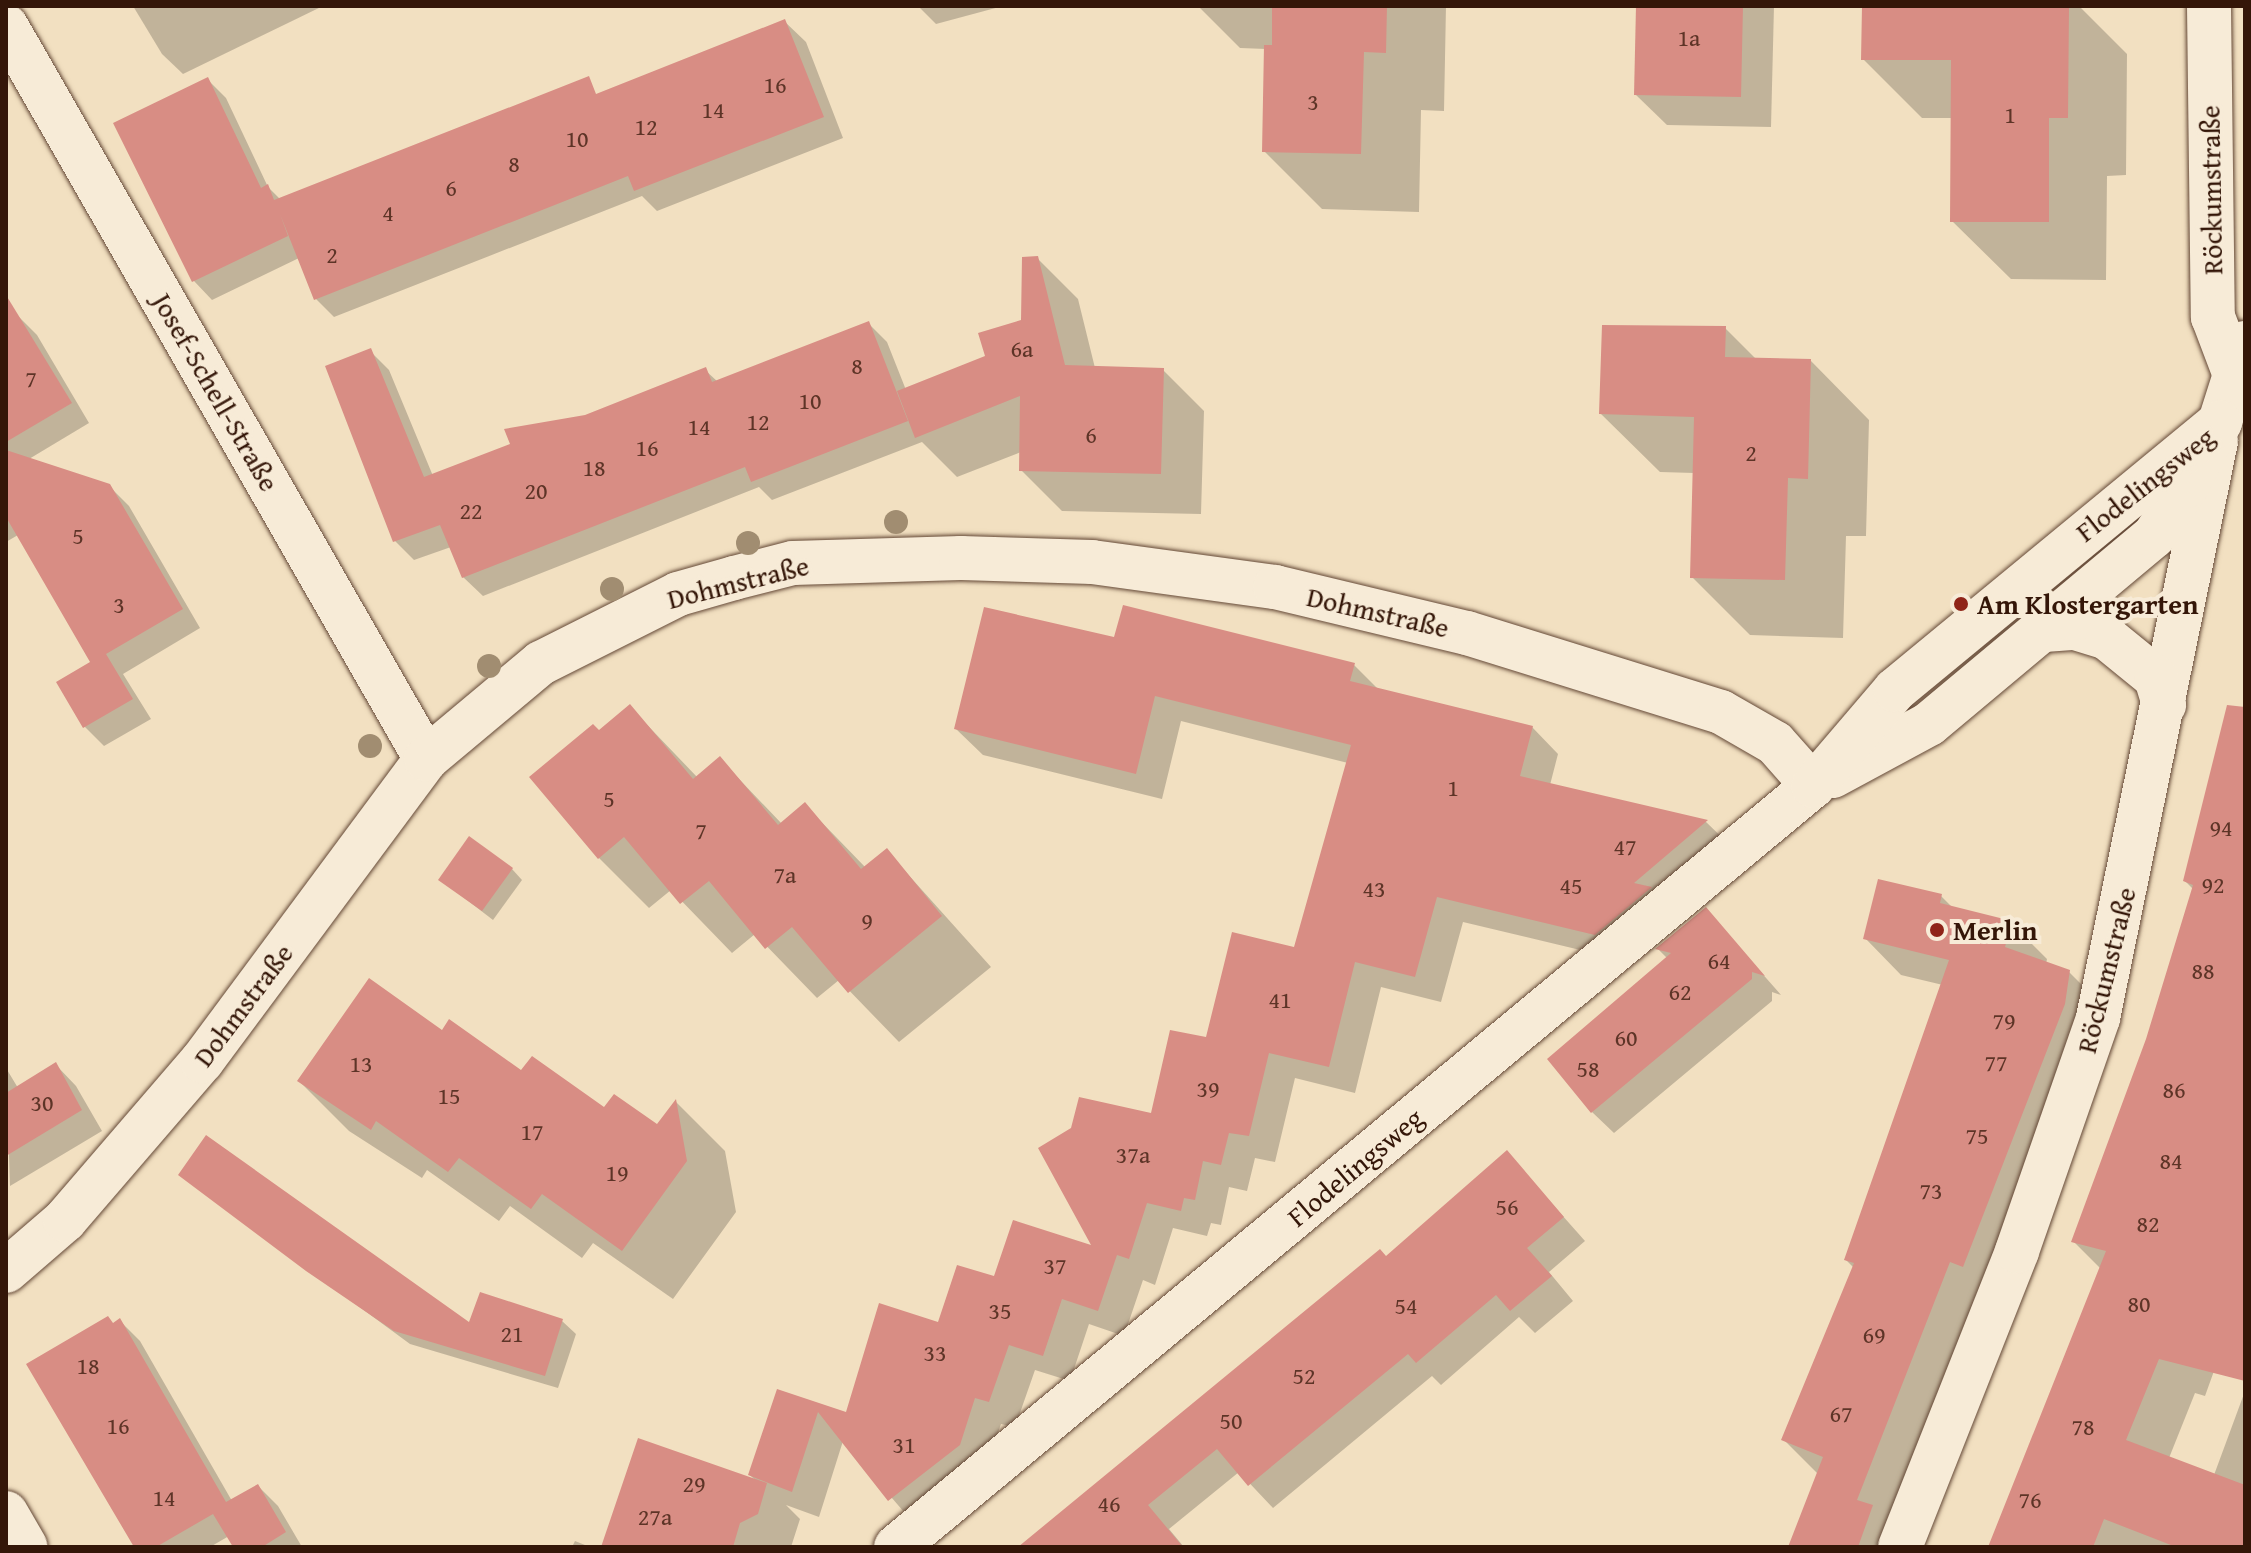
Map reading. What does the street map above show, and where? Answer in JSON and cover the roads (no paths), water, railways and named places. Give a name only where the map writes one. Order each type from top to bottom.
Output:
[{"type":"street","name":"Röckumstraße","points":[[1900,1547],[2017,1251],[2098,1018],[2220,422],[2242,364],[2213,317],[2209,6]]},
{"type":"street","name":"Josef-Schell-Straße","points":[[6,26],[426,759]]},
{"type":"street","name":"Flodelingsweg","points":[[1813,786],[1929,724],[2154,536],[2187,486],[2220,422]]},
{"type":"street","name":"Flodelingsweg","points":[[896,1547],[1813,786],[1895,690],[2220,422]]},
{"type":"street","name":"Dohmstraße","points":[[6,1271],[65,1220],[202,1061],[426,759],[541,663],[678,594],[793,563],[961,558],[1176,571],[1275,587],[1444,627],[1721,712],[1775,743],[1813,786]]},
{"type":"street","points":[[2044,630],[2075,628],[2107,638],[2156,678],[2164,705]]},
{"type":"street","points":[[6,1513],[26,1547]]},
{"type":"place","name":"Am Klostergarten","points":[[1961,604]]},
{"type":"place","name":"Merlin","points":[[1937,930]]}]
